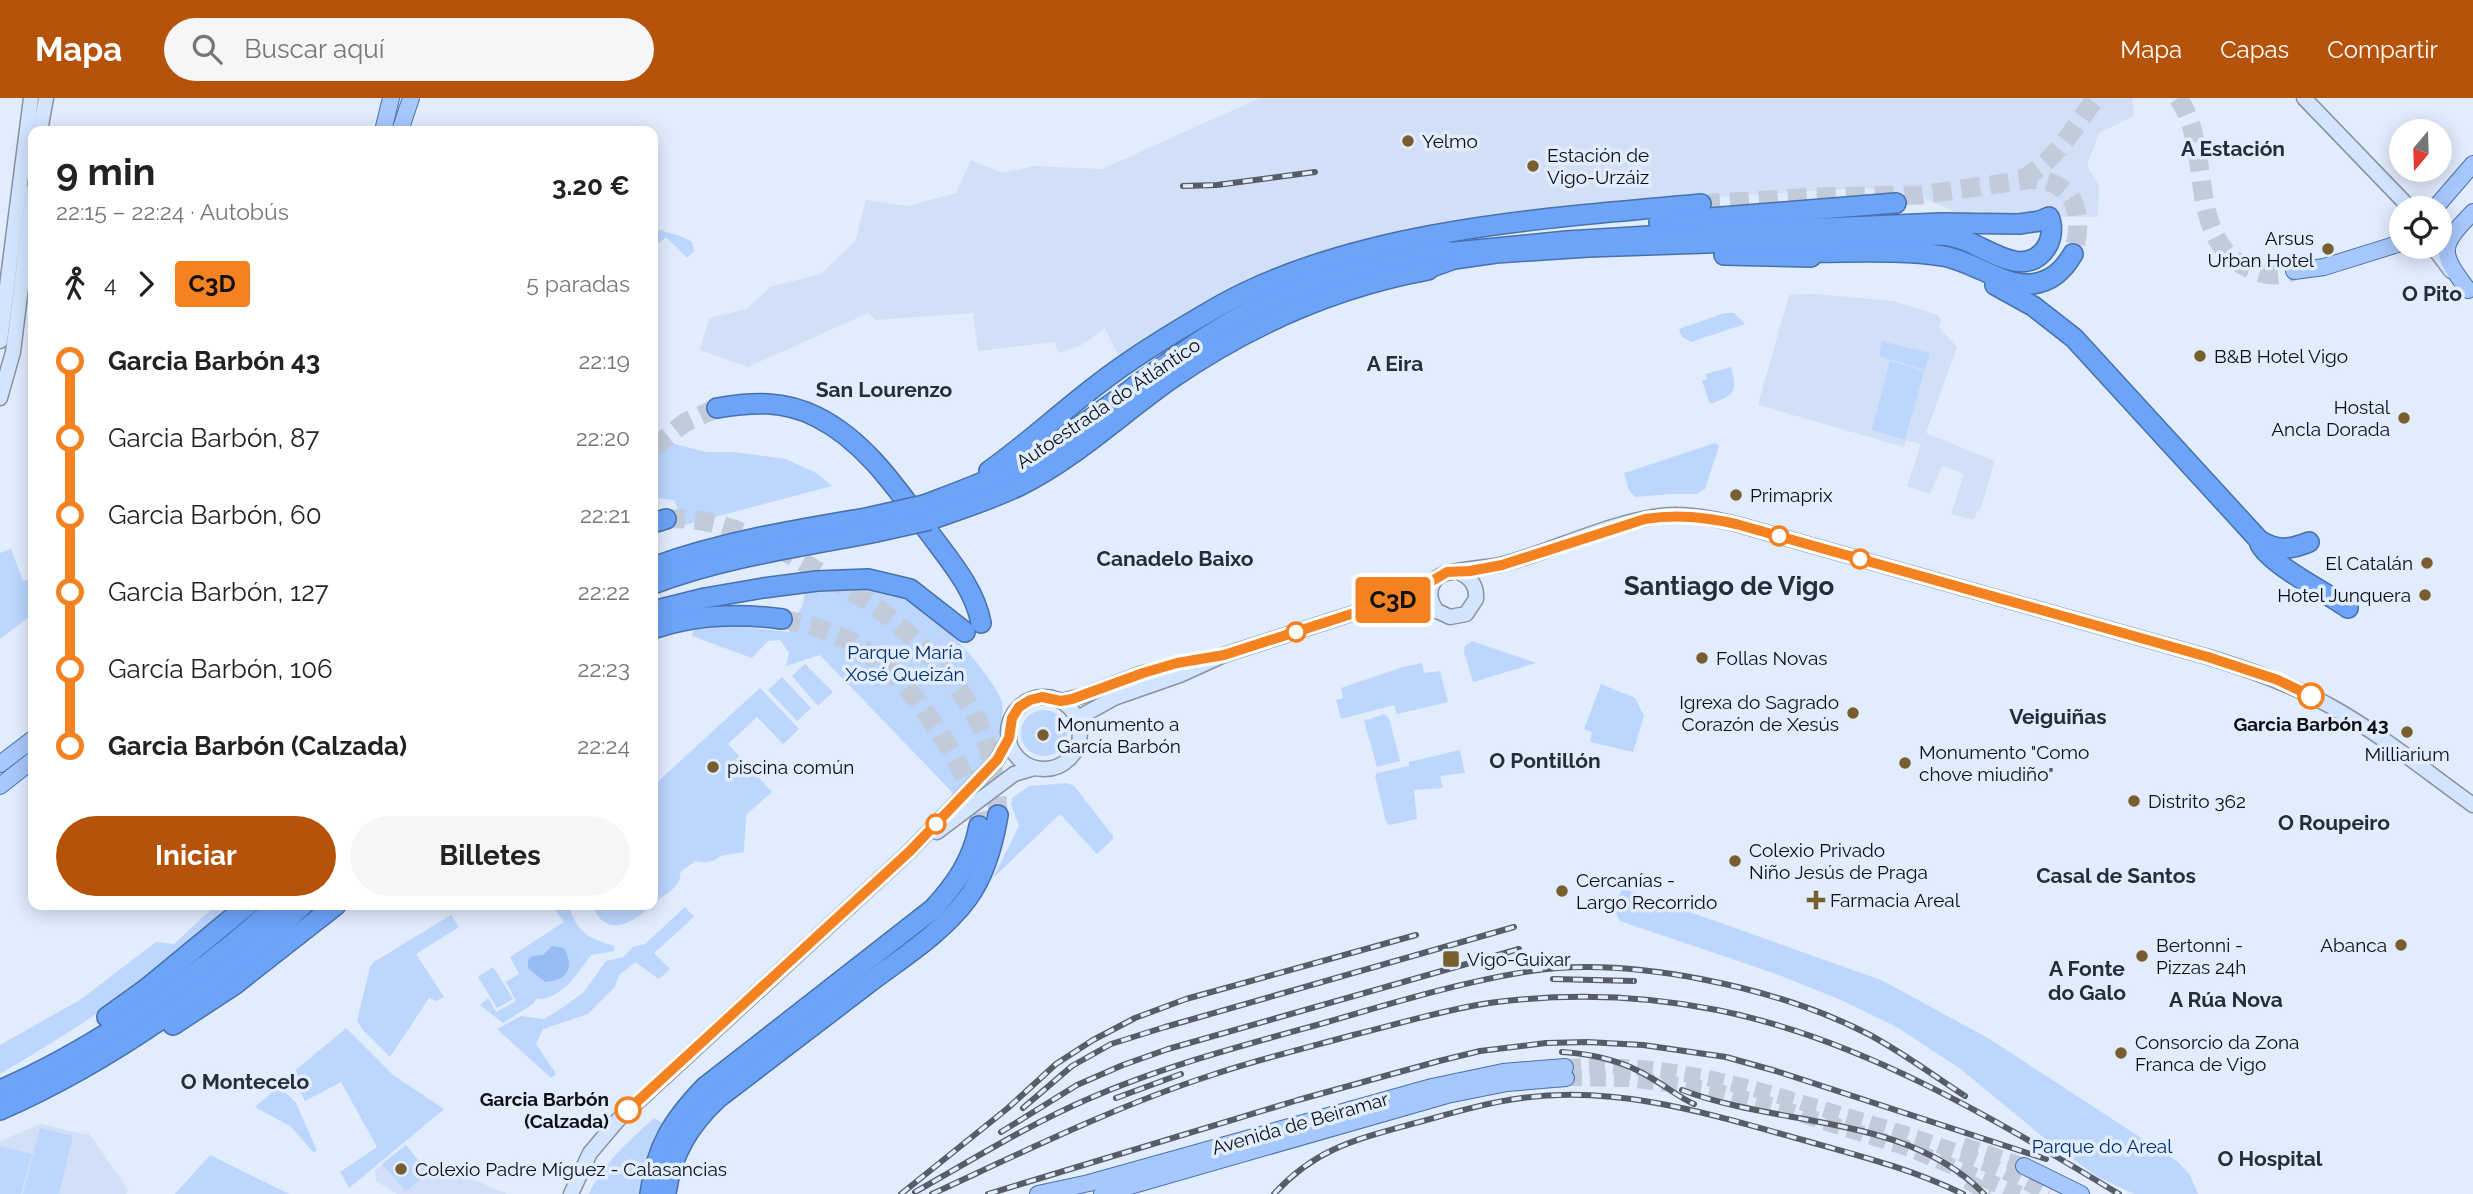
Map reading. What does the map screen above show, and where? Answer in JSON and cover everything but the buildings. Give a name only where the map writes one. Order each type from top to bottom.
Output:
[{"type":"highway","points":[[1434,254],[1524,236],[1593,227],[1896,203]]},
{"type":"highway","points":[[960,491],[996,466],[1098,383],[1149,349],[1221,305],[1292,273],[1325,261],[1471,229],[1574,215],[1701,204]]},
{"type":"highway","points":[[1418,272],[1454,258],[1496,253],[1588,247],[1942,235],[1956,237],[2002,259],[2015,262],[2028,260],[2046,249],[2050,240],[2051,222],[2049,217],[2019,224],[1940,223],[1680,234],[1567,241],[1434,254]]},
{"type":"highway","points":[[1418,272],[1487,262],[1780,251],[1926,254],[1964,261],[2014,283],[2029,284],[2054,276],[2065,267],[2073,254]]},
{"type":"highway","name":"Autoestrada do Atlántico","points":[[927,513],[960,491],[1040,453],[1164,363],[1254,309],[1298,288],[1434,254]]},
{"type":"highway","points":[[1724,255],[1922,264],[1972,276],[2010,291],[2062,327],[2100,365],[2256,538],[2266,553],[2348,608]]},
{"type":"highway","name":"Autoestrada do Atlántico","points":[[658,582],[732,560],[927,513],[1021,485],[1172,379],[1265,324],[1353,288],[1418,272]]},
{"type":"highway","points":[[658,610],[705,598],[817,581],[868,579],[910,589],[973,628],[975,600],[950,561],[885,474],[841,432],[816,416],[791,407],[750,403],[717,408]]},
{"type":"highway","name":"Autoestrada do Atlántico","points":[[658,565],[679,557],[799,529],[871,525]]},
{"type":"highway","points":[[2256,538],[2286,550],[2309,542]]},
{"type":"highway","points":[[658,627],[681,620],[736,614],[782,619]]},
{"type":"highway","points":[[650,1194],[656,1160],[664,1140],[676,1119],[705,1087],[933,909],[978,882],[988,858],[998,815]]},
{"type":"highway","points":[[666,1194],[671,1165],[679,1146],[703,1112],[946,922],[959,894],[961,874],[972,852],[979,827]]},
{"type":"highway","points":[[66,1055],[84,1032],[146,989],[242,910]]},
{"type":"highway","points":[[0,1090],[94,1040],[156,1000],[207,963],[271,910]]},
{"type":"highway","points":[[65,1078],[168,1014],[220,975],[297,910]]},
{"type":"highway","points":[[313,922],[324,910]]},
{"type":"highway","points":[[0,1110],[65,1078],[115,1059],[171,1026],[234,985],[329,910]]},
{"type":"main road","points":[[0,341],[31,98]]},
{"type":"main road","points":[[41,126],[46,98]]},
{"type":"main road","points":[[384,126],[391,98]]},
{"type":"main road","points":[[402,126],[411,98]]},
{"type":"main road","points":[[2304,98],[2398,196]]},
{"type":"main road","points":[[2445,196],[2473,164]]},
{"type":"main road","points":[[2471,292],[2448,260],[2447,245],[2452,234],[2473,212]]},
{"type":"main road","points":[[0,398],[13,352],[28,230]]},
{"type":"main road","points":[[2294,271],[2324,267],[2389,247]]},
{"type":"main road","points":[[2441,259],[2471,292]]},
{"type":"main road","points":[[570,1194],[590,1153],[618,1120],[910,851],[997,760],[1009,738],[1012,718],[1024,703],[1042,697],[1061,701],[1082,696],[1154,669],[1224,655],[1407,596],[1447,572],[1502,565],[1609,529],[1661,516],[1693,516],[1736,524],[2201,655],[2278,680],[2362,725],[2473,805]]},
{"type":"main road","points":[[1407,596],[1420,596],[1431,601],[1441,614],[1459,617],[1474,605],[1476,590],[1484,577],[1502,565]]},
{"type":"main road","points":[[1458,572],[1470,579],[1476,590]]},
{"type":"main road","points":[[1431,601],[1433,582]]},
{"type":"main road","points":[[910,851],[1014,774],[1034,768],[1053,768],[1069,760],[1079,745],[1080,724],[1085,714],[1095,707],[1180,676],[1224,655]]},
{"type":"main road","points":[[1061,701],[1076,715],[1080,724]]},
{"type":"main road","points":[[1009,738],[1017,757],[1034,768]]},
{"type":"main road","points":[[0,764],[28,743]]},
{"type":"main road","points":[[0,786],[28,764]]},
{"type":"main road","name":"Avenida de Beiramar","points":[[1038,1194],[1447,1095],[1565,1073]]},
{"type":"main road","name":"Avenida de Beiramar","points":[[1102,1194],[1274,1138]]},
{"type":"main road","points":[[2024,1166],[2081,1194]]},
{"type":"shaded area","points":[[1260,98],[2135,98],[2132,99],[2134,116],[2099,133],[2087,166],[2099,185],[2098,217],[1992,216],[1974,210],[1966,217],[1923,198],[1866,188],[1718,197],[1448,232],[1194,322],[1133,372],[1119,357],[1105,328],[1080,346],[1058,353],[1055,342],[978,351],[973,313],[876,320],[868,313],[748,367],[700,350],[709,318],[747,309],[770,287],[821,274],[856,240],[866,200],[908,206],[956,193],[971,160],[1003,173],[1033,166],[1102,169]]},
{"type":"shaded area","points":[[1814,294],[1893,301],[1938,315],[1941,321],[1939,327],[1957,347],[1926,433],[1995,461],[1980,510],[1974,520],[1951,514],[1964,474],[1942,465],[1930,494],[1907,486],[1921,444],[1906,440],[1904,447],[1758,405],[1789,295]]},
{"type":"shaded area","points":[[552,946],[564,948],[569,967],[564,976],[545,982],[528,968],[528,960],[532,956],[543,955]]},
{"type":"shaded area","points":[[41,1124],[87,1135],[88,1132],[129,1191],[126,1194],[0,1194],[0,1141]]},
{"type":"shaded area","name":"Colexio Padre Míguez - Calasancias","points":[[406,1145],[432,1178],[445,1167],[507,1194],[397,1194],[376,1181],[375,1171]]},
{"type":"green space","points":[[658,229],[687,239],[692,242],[694,251],[687,258],[666,237],[658,244]]},
{"type":"green space","points":[[1725,313],[1734,313],[1745,324],[1691,342],[1682,337],[1679,329]]},
{"type":"green space","points":[[1882,341],[1930,353],[1925,370],[1879,356]]},
{"type":"green space","points":[[1890,361],[1924,371],[1905,440],[1872,430]]},
{"type":"green space","points":[[1731,367],[1734,382],[1732,392],[1710,404],[1702,381],[1707,379],[1706,374]]},
{"type":"green space","points":[[663,441],[706,452],[734,452],[786,459],[818,474],[832,486],[685,525],[674,500],[658,498],[658,445]]},
{"type":"green space","points":[[1715,443],[1719,446],[1705,489],[1696,494],[1635,497],[1629,490],[1624,473]]},
{"type":"green space","points":[[11,549],[23,581],[28,580],[28,618],[0,639],[0,553]]},
{"type":"green space","name":"Parque María Xosé Queizán","points":[[864,587],[901,596],[918,605],[945,628],[973,658],[1001,699],[1002,722],[994,753],[954,794],[820,655],[786,666],[789,653],[780,640],[768,641],[752,658],[692,636],[694,630],[728,625],[789,632],[803,604],[805,591]]},
{"type":"green space","points":[[1472,641],[1536,663],[1473,682],[1464,652],[1465,646]]},
{"type":"green space","points":[[1422,663],[1424,673],[1440,671],[1448,702],[1397,714],[1394,705],[1341,719],[1336,700],[1343,698],[1341,688]]},
{"type":"green space","points":[[805,664],[833,692],[818,706],[792,676]]},
{"type":"green space","points":[[782,677],[811,708],[797,721],[768,690]]},
{"type":"green space","points":[[1601,684],[1635,698],[1644,716],[1633,752],[1590,742],[1592,732],[1584,729]]},
{"type":"green space","points":[[760,688],[799,729],[783,744],[757,717],[728,744],[772,792],[746,815],[744,852],[720,856],[708,862],[695,861],[682,871],[675,887],[658,901],[658,781]]},
{"type":"green space","points":[[1044,710],[1060,717],[1067,733],[1060,749],[1044,756],[1028,749],[1021,733],[1028,717]]},
{"type":"green space","points":[[1384,714],[1389,718],[1400,761],[1377,767],[1364,721]]},
{"type":"green space","points":[[1460,750],[1465,773],[1440,776],[1443,788],[1414,790],[1417,819],[1389,825],[1375,776],[1377,773]]},
{"type":"green space","points":[[1068,783],[1075,787],[1113,839],[1097,854],[1060,814],[993,878],[1019,826],[1011,804],[1012,798],[1029,786]]},
{"type":"green space","name":"Parque do Areal","points":[[1622,888],[1881,980],[1988,1038],[2178,1162],[2190,1175],[2198,1194],[2135,1194],[2098,1177],[2049,1142],[1962,1070],[1897,1027],[1841,1000],[1776,974],[1620,921],[1614,909]]},
{"type":"green space","points":[[685,907],[694,917],[654,953],[670,969],[659,979],[635,962],[619,975],[615,987],[588,1014],[543,1029],[536,1044],[556,1074],[551,1078],[497,1029],[521,1016],[544,1019],[562,1008],[584,992],[606,961],[623,957],[633,947],[645,944]]},
{"type":"green space","points":[[211,910],[227,910],[206,930],[121,997],[0,1074],[0,1045],[80,1000],[156,942],[174,944]]},
{"type":"green space","points":[[556,910],[571,910],[575,922],[584,933],[614,946],[614,951],[591,955],[568,985],[554,995],[536,999],[533,1004],[503,1023],[480,1005],[488,998],[496,1012],[516,1001],[506,982],[519,974],[510,957],[564,922]]},
{"type":"green space","points":[[595,910],[647,910],[624,924],[606,923]]},
{"type":"green space","points":[[451,915],[459,927],[416,954],[444,997],[436,1001],[429,998],[390,1057],[357,1021],[370,967]]},
{"type":"green space","points":[[493,967],[513,999],[497,1008],[478,977]]},
{"type":"green space","points":[[346,1028],[393,1075],[444,1109],[349,1188],[340,1172],[377,1147],[341,1082],[305,1101],[291,1074]]},
{"type":"green space","points":[[279,1086],[296,1103],[317,1151],[313,1152],[290,1126],[255,1107]]},
{"type":"green space","points":[[654,1118],[663,1123],[647,1158],[641,1194],[589,1194],[609,1162]]},
{"type":"green space","points":[[40,1128],[73,1136],[59,1194],[23,1194]]},
{"type":"green space","points":[[406,1145],[428,1173],[406,1191],[382,1164]]},
{"type":"green space","points":[[0,1146],[32,1154],[21,1194],[0,1194]]},
{"type":"green space","points":[[210,1155],[289,1194],[175,1194]]},
{"type":"tunnel","points":[[2022,179],[2054,154],[2096,98]]},
{"type":"tunnel","points":[[2178,98],[2189,119],[2208,217],[2217,238],[2231,256],[2252,270],[2273,275],[2294,271]]},
{"type":"tunnel","points":[[1701,204],[1813,197],[1920,195],[2033,179],[2060,187],[2074,204],[2078,227],[2073,254]]},
{"type":"tunnel","points":[[658,444],[684,423],[717,408]]},
{"type":"tunnel","points":[[666,519],[712,523],[757,538],[865,599],[905,631],[955,685],[979,724],[992,762],[998,815]]},
{"type":"tunnel","points":[[782,619],[824,630],[854,643],[879,661],[901,683],[929,717],[958,764],[974,798],[979,826]]},
{"type":"tunnel","points":[[1565,1067],[1653,1069],[1689,1074],[1757,1090],[1950,1149],[2049,1194]]},
{"type":"tunnel","points":[[1566,1078],[1628,1079],[1703,1088],[1774,1106],[1910,1149],[2020,1194]]},
{"type":"tunnel","points":[[1963,1145],[2024,1166]]},
{"type":"tunnel","points":[[1967,1181],[1990,1194]]},
{"type":"railway","points":[[1183,186],[1217,185],[1315,172]]},
{"type":"railway","points":[[1023,1108],[1072,1066],[1111,1044],[1514,927]]},
{"type":"railway","points":[[901,1194],[1008,1108],[1056,1064],[1093,1040],[1135,1018],[1186,999],[1416,935]]},
{"type":"railway","points":[[1001,1132],[1077,1085],[1168,1049],[1519,949]]},
{"type":"railway","points":[[915,1192],[1044,1120],[1146,1076],[1401,1001],[1531,971],[1614,968],[1659,972],[1750,990],[1834,1018],[1870,1035],[1965,1096]]},
{"type":"railway","points":[[1553,979],[1634,981]]},
{"type":"railway","points":[[932,1194],[1105,1115],[1230,1069],[1455,1009],[1517,1000],[1574,997],[1689,1005],[1771,1023],[1823,1040],[1875,1061],[1975,1110],[2119,1194]]},
{"type":"railway","points":[[988,1194],[1298,1100],[1439,1061],[1480,1051],[1546,1043],[1643,1045],[1726,1057],[2046,1159]]},
{"type":"railway","points":[[1562,1052],[1597,1057],[1630,1067],[1694,1104]]},
{"type":"railway","points":[[1116,1098],[1181,1074]]},
{"type":"railway","points":[[1682,1090],[1720,1102],[1881,1136],[1918,1150],[1953,1168],[1984,1194]]},
{"type":"railway","points":[[1274,1194],[1304,1167],[1352,1142],[1479,1106],[1558,1095],[1629,1099],[1699,1112],[1884,1163],[1963,1194]]},
{"type":"bus line","name":"C3D","points":[[628,1110],[910,851],[997,760],[1009,738],[1012,718],[1024,703],[1042,697],[1061,701],[1072,699],[1177,663],[1224,655],[1407,596],[1447,572],[1502,565],[1645,519],[1693,516],[1736,524],[2208,657],[2278,680],[2311,696]]},
{"type":"place","name":"Yelmo","points":[[1408,141]]},
{"type":"place","name":"Estación de Vigo-Urzáiz","points":[[1533,166]]},
{"type":"place","name":"Arsus Urban Hotel","points":[[2328,249]]},
{"type":"place","name":"B&B Hotel Vigo","points":[[2200,356]]},
{"type":"place","name":"Hostal Ancla Dorada","points":[[2404,418]]},
{"type":"place","name":"Primaprix","points":[[1736,495]]},
{"type":"place","name":"El Catalán","points":[[2427,563]]},
{"type":"place","name":"Hotel Junquera","points":[[2425,595]]},
{"type":"place","name":"Follas Novas","points":[[1702,658]]},
{"type":"place","name":"Garcia Barbón 43","points":[[2311,696]]},
{"type":"place","name":"Igrexa do Sagrado Corazón de Xesús","points":[[1853,713]]},
{"type":"place","name":"Milliarium","points":[[2407,732]]},
{"type":"place","name":"Monumento a García Barbón","points":[[1043,735]]},
{"type":"place","name":"Monumento \"Como chove miudiño\"","points":[[1905,763]]},
{"type":"place","name":"piscina común","points":[[713,767]]},
{"type":"place","name":"Distrito 362","points":[[2134,801]]},
{"type":"place","name":"Colexio Privado Niño Jesús de Praga","points":[[1735,861]]},
{"type":"place","name":"Cercanías - Largo Recorrido","points":[[1562,891]]},
{"type":"place","name":"Farmacia Areal","points":[[1816,900]]},
{"type":"place","name":"Abanca","points":[[2401,945]]},
{"type":"place","name":"Bertonni - Pizzas 24h","points":[[2142,956]]},
{"type":"place","name":"Vigo-Guixar","points":[[1451,959]]},
{"type":"place","name":"Consorcio da Zona Franca de Vigo","points":[[2121,1053]]},
{"type":"place","name":"Garcia Barbón (Calzada)","points":[[628,1110]]},
{"type":"place","name":"Colexio Padre Míguez - Calasancias","points":[[401,1169]]},
{"type":"district","name":"A Estación","points":[[2233,148]]},
{"type":"district","name":"O Pito","points":[[2432,293]]},
{"type":"district","name":"A Eira","points":[[1395,363]]},
{"type":"district","name":"San Lourenzo","points":[[884,389]]},
{"type":"district","name":"Canadelo Baixo","points":[[1175,558]]},
{"type":"district","name":"Santiago de Vigo","points":[[1729,586]]},
{"type":"district","name":"Veiguiñas","points":[[2058,716]]},
{"type":"district","name":"O Pontillón","points":[[1545,760]]},
{"type":"district","name":"O Roupeiro","points":[[2334,822]]},
{"type":"district","name":"Casal de Santos","points":[[2116,875]]},
{"type":"district","name":"A Fonte do Galo","points":[[2087,980]]},
{"type":"district","name":"A Rúa Nova","points":[[2226,999]]},
{"type":"district","name":"O Montecelo","points":[[245,1081]]},
{"type":"district","name":"O Hospital","points":[[2270,1158]]}]
